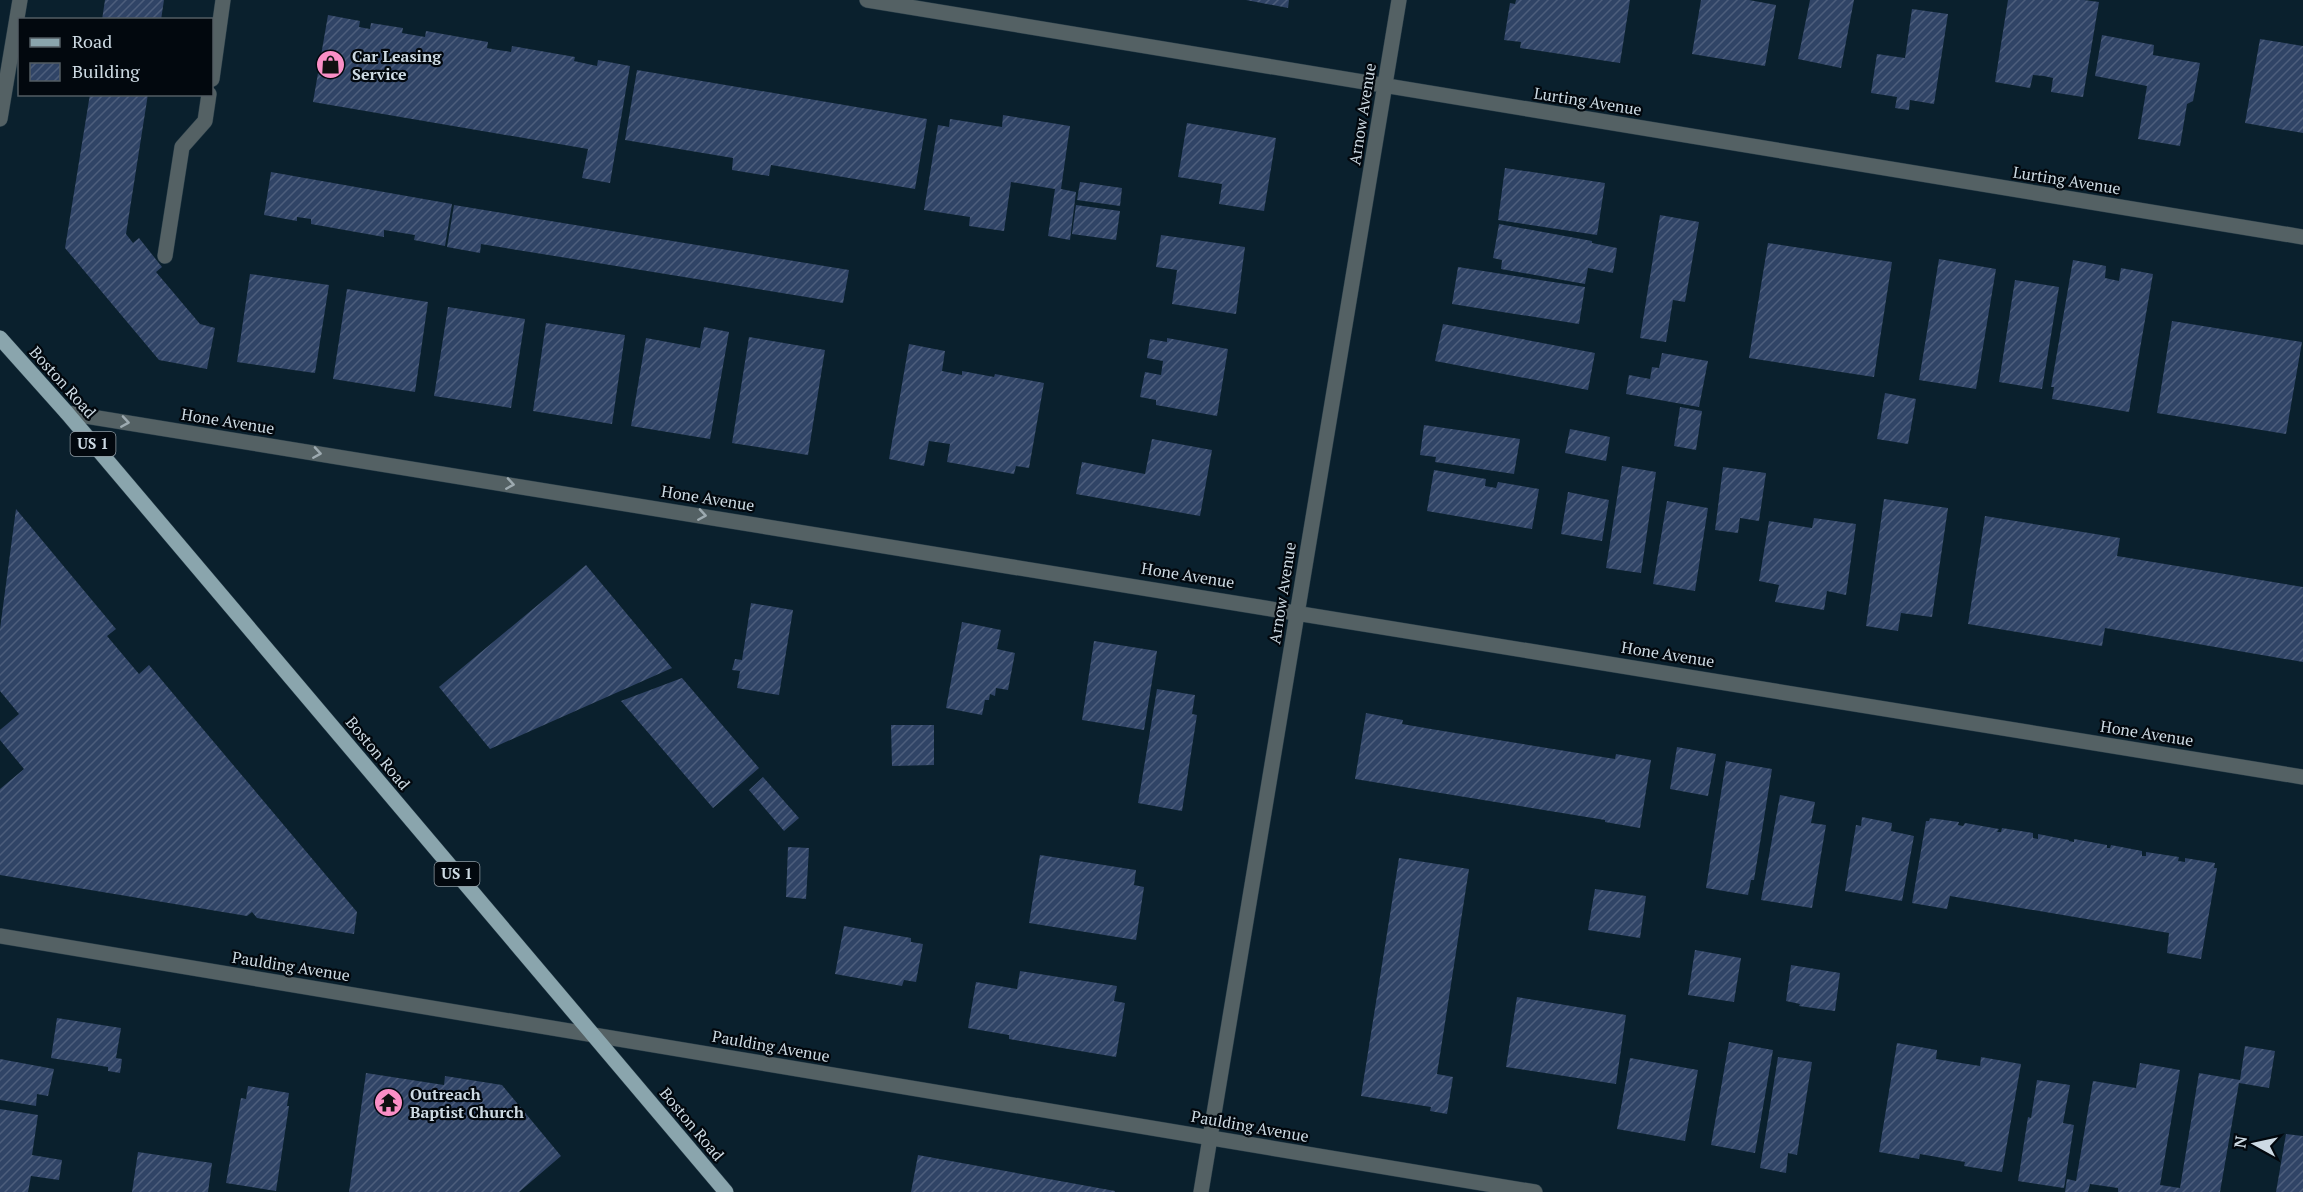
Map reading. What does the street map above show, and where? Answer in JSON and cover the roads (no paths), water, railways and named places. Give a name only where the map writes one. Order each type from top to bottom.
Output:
[{"type":"main road","name":"Boston Road","points":[[0,338],[67,413],[726,1192]]},
{"type":"street","points":[[0,119],[20,0]]},
{"type":"street","points":[[213,72],[223,0]]},
{"type":"street","name":"Lurting Avenue","points":[[867,0],[2303,237]]},
{"type":"street","name":"Arnow Avenue","points":[[1201,1192],[1399,0]]},
{"type":"street","points":[[165,256],[182,147],[205,121],[209,96]]},
{"type":"street","name":"Hone Avenue","points":[[67,413],[1297,611],[2303,777]]},
{"type":"street","name":"Paulding Avenue","points":[[0,936],[1535,1192]]},
{"type":"place","name":"Car Leasing Service","points":[[331,65]]},
{"type":"place","name":"Outreach Baptist Church","points":[[389,1103]]}]
